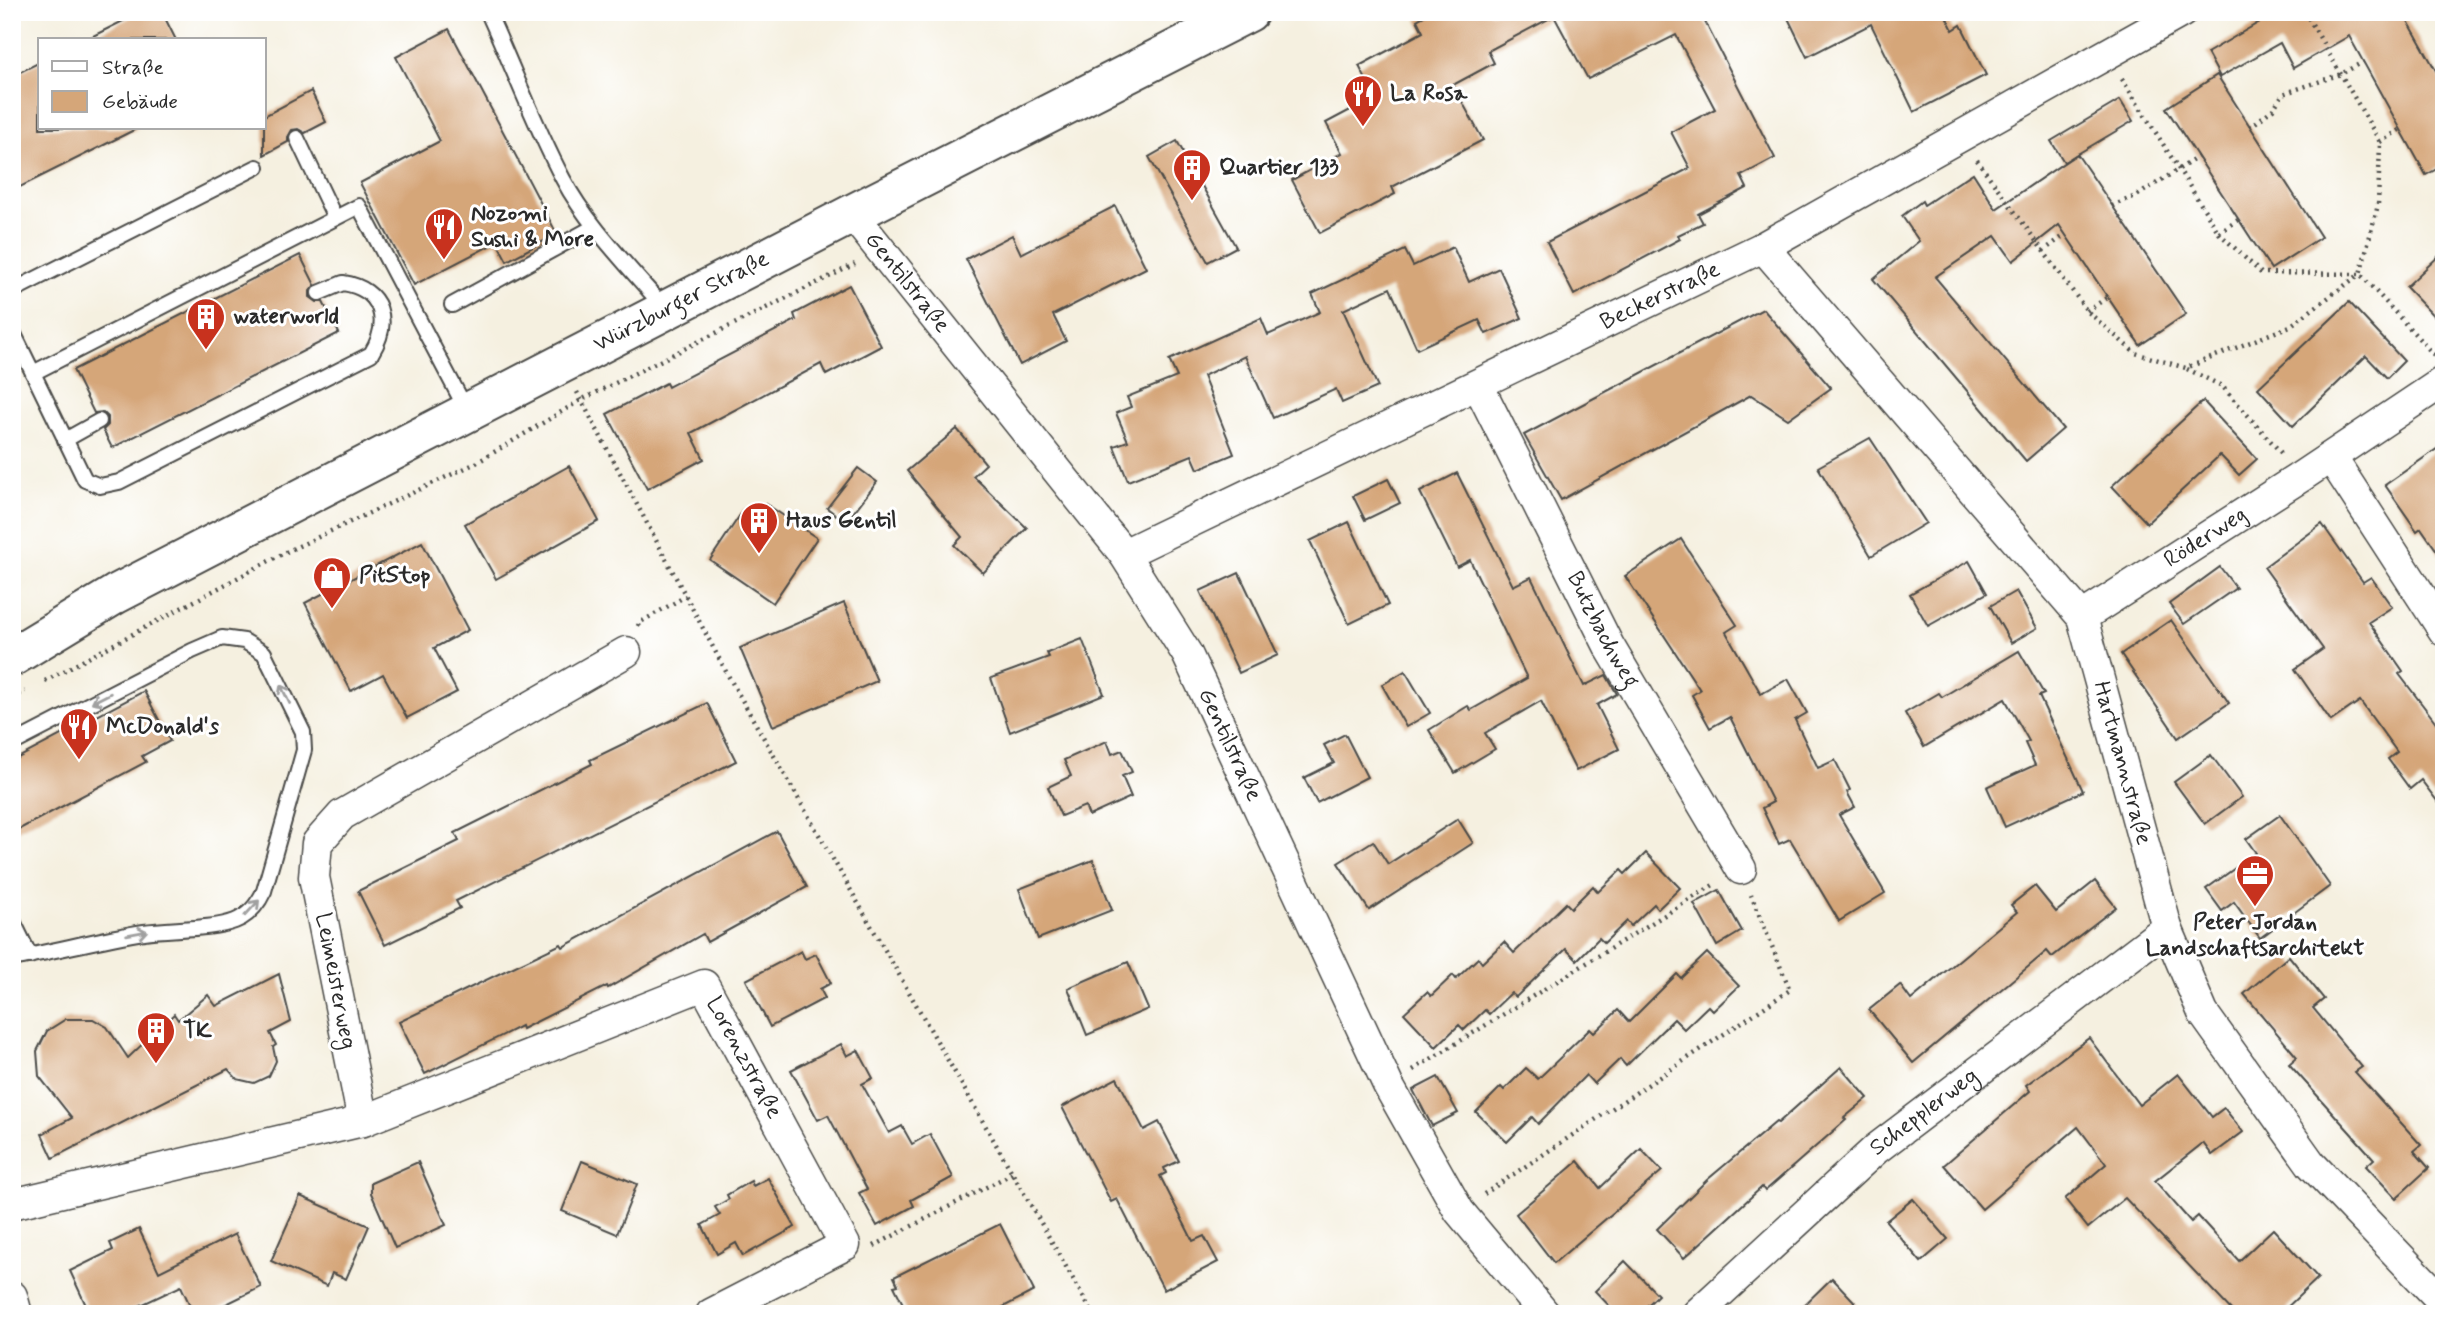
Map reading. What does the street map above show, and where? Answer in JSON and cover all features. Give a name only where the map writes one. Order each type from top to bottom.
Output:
[{"type":"main road","name":"Würzburger Straße","points":[[12,657],[116,594],[1249,12]]},
{"type":"main road","name":"Würzburger Straße","points":[[12,638],[116,594]]},
{"type":"street","name":"Beckerstraße","points":[[1124,554],[1763,247],[2182,12]]},
{"type":"street","name":"Gentilstraße","points":[[852,214],[1124,554],[1186,654],[1388,1085],[1459,1211],[1545,1314]]},
{"type":"street","name":"Hartmannstraße","points":[[1763,247],[2082,617],[2167,928],[2203,1013],[2311,1164],[2444,1303]]},
{"type":"street","name":"Röderweg","points":[[2082,617],[2331,457],[2439,368]]},
{"type":"street","name":"Butzbachweg","points":[[1478,385],[1609,646],[1741,869]]},
{"type":"street","points":[[2331,457],[2444,631]]},
{"type":"street","name":"Leimeisterweg","points":[[363,1121],[314,877],[317,843],[342,815],[626,652]]},
{"type":"street","name":"Schepplerweg","points":[[1697,1314],[1876,1149],[2167,928]]},
{"type":"street","name":"Lorenzstraße","points":[[363,1121],[704,985],[845,1245]]},
{"type":"street","points":[[12,1204],[363,1121]]},
{"type":"street","points":[[711,1314],[845,1245]]},
{"type":"street","points":[[12,1296],[17,1314]]},
{"type":"lane","points":[[491,17],[563,180],[594,228],[609,242],[666,311]]},
{"type":"lane","points":[[297,138],[335,218]]},
{"type":"lane","points":[[12,291],[257,167]]},
{"type":"lane","points":[[33,373],[359,206],[468,412]]},
{"type":"lane","points":[[452,305],[594,228]]},
{"type":"lane","points":[[12,330],[85,480],[100,486],[119,482],[371,354],[380,340],[383,325],[381,312],[374,298],[363,289],[343,283],[319,293]]},
{"type":"lane","points":[[65,440],[99,421]]},
{"type":"lane","points":[[12,744],[222,638],[244,640],[264,653],[303,732],[304,750],[264,891],[248,914],[234,922],[147,931],[84,942],[12,960]]},
{"type":"lane","points":[[12,919],[30,956]]},
{"type":"path","points":[[2186,368],[2290,326],[2360,274],[2378,205],[2380,142],[2305,12]]},
{"type":"path","points":[[2107,54],[2219,233],[2261,273],[2360,274],[2439,368]]},
{"type":"path","points":[[2250,127],[2273,109],[2283,94],[2341,74],[2363,62]]},
{"type":"path","points":[[2380,142],[2401,129]]},
{"type":"path","points":[[1960,136],[2087,311],[2135,353],[2186,368],[2222,386],[2302,476]]},
{"type":"path","points":[[2112,206],[2138,195],[2198,157]]},
{"type":"path","points":[[2219,233],[2238,220]]},
{"type":"path","points":[[2043,251],[2066,236]]},
{"type":"path","points":[[12,697],[284,553],[476,463],[581,400],[881,251]]},
{"type":"path","points":[[2087,311],[2108,297]]},
{"type":"path","points":[[590,417],[730,679],[1093,1314]]},
{"type":"path","points":[[626,652],[639,623],[686,596]]},
{"type":"path","points":[[1459,1211],[1790,990],[1741,869]]},
{"type":"path","points":[[1388,1085],[1708,888]]},
{"type":"path","points":[[845,1245],[874,1246],[1013,1173]]},
{"type":"building","points":[[141,12],[162,12],[175,38],[89,38]]},
{"type":"building","points":[[1431,12],[1720,12],[1704,20],[1775,158],[1741,176],[1747,188],[1698,214],[1703,223],[1678,235],[1680,239],[1574,295],[1547,242],[1690,168],[1671,132],[1715,109],[1676,35],[1588,79],[1554,16],[1488,51],[1494,63],[1453,85],[1483,140],[1392,187],[1395,194],[1320,233],[1292,180],[1342,153],[1326,123],[1375,97],[1359,66],[1423,32],[1417,20]]},
{"type":"building","points":[[1785,12],[1944,12],[1953,30],[1961,25],[1986,75],[1914,112],[1871,24],[1807,57]]},
{"type":"building","points":[[2277,12],[2403,12],[2444,85],[2444,165],[2426,175],[2349,36],[2293,68],[2280,43],[2220,77],[2207,53]]},
{"type":"building","points":[[449,29],[557,234],[507,261],[497,242],[414,285],[360,183],[440,141],[396,57]]},
{"type":"building","points":[[38,63],[38,130],[134,130],[12,191],[12,76]]},
{"type":"building","points":[[2217,75],[2321,237],[2271,269],[2166,108]]},
{"type":"building","points":[[311,91],[326,122],[305,133],[298,129],[292,130],[288,142],[264,155],[266,115]]},
{"type":"building","points":[[2120,100],[2133,121],[2064,162],[2051,141]]},
{"type":"building","name":"Quartier 133","points":[[1177,141],[1236,247],[1208,262],[1149,157]]},
{"type":"building","points":[[2077,154],[2186,314],[2140,345],[2059,225],[2013,261],[1995,236],[1935,277],[2063,429],[2026,461],[1873,279],[1919,241],[1902,216],[1922,201],[1924,205],[1973,173],[1996,209]]},
{"type":"building","points":[[1115,206],[1146,268],[1053,315],[1066,341],[1020,365],[966,259],[1012,235],[1021,254]]},
{"type":"building","points":[[1453,247],[1469,282],[1499,268],[1522,318],[1486,334],[1479,320],[1417,349],[1390,288],[1343,310],[1378,387],[1342,403],[1336,389],[1273,418],[1245,356],[1203,376],[1234,454],[1198,469],[1192,455],[1128,481],[1114,446],[1128,441],[1116,413],[1131,407],[1127,397],[1177,377],[1169,360],[1261,318],[1268,335],[1320,312],[1312,294],[1405,250],[1413,266]]},
{"type":"building","points":[[2444,251],[2444,327],[2406,287]]},
{"type":"building","name":"waterworld","points":[[300,255],[315,285],[310,291],[310,297],[317,302],[323,302],[339,333],[112,448],[103,430],[108,425],[108,417],[103,412],[94,413],[73,370]]},
{"type":"building","points":[[849,285],[881,346],[826,375],[821,364],[691,433],[704,459],[647,489],[607,414],[666,383],[668,387],[796,320],[794,314]]},
{"type":"building","points":[[2349,302],[2404,361],[2387,378],[2366,356],[2293,426],[2258,388]]},
{"type":"building","points":[[1763,309],[1831,388],[1788,419],[1751,395],[1561,500],[1524,435]]},
{"type":"building","points":[[2203,401],[2257,459],[2239,475],[2220,455],[2147,523],[2112,486]]},
{"type":"building","points":[[957,429],[986,464],[973,476],[1027,528],[983,573],[954,545],[962,537],[907,471]]},
{"type":"building","points":[[1870,438],[1926,523],[1871,556],[1818,467]]},
{"type":"building","points":[[2444,444],[2444,561],[2421,528],[2417,531],[2385,485]]},
{"type":"building","points":[[569,466],[599,521],[496,579],[465,524]]},
{"type":"building","points":[[858,468],[877,482],[846,522],[827,508]]},
{"type":"building","points":[[1457,473],[1513,586],[1531,577],[1584,686],[1606,675],[1617,694],[1597,705],[1619,749],[1576,771],[1541,701],[1485,733],[1495,749],[1455,773],[1429,730],[1468,706],[1471,710],[1527,678],[1470,560],[1457,567],[1420,492]]},
{"type":"building","points":[[1388,479],[1400,503],[1365,520],[1353,496]]},
{"type":"building","name":"Haus Gentil","points":[[766,504],[817,538],[773,603],[710,560],[744,509],[757,517]]},
{"type":"building","points":[[1349,522],[1388,605],[1349,624],[1310,541]]},
{"type":"building","points":[[2322,524],[2363,582],[2371,577],[2392,607],[2369,622],[2403,671],[2399,674],[2444,733],[2444,810],[2421,780],[2410,789],[2388,759],[2397,752],[2360,701],[2331,721],[2295,669],[2323,649],[2264,567]]},
{"type":"building","points":[[1681,539],[1737,625],[1726,632],[1761,694],[1788,679],[1807,713],[1795,720],[1818,768],[1835,760],[1850,790],[1847,792],[1855,807],[1839,815],[1885,893],[1839,921],[1790,839],[1779,844],[1762,808],[1773,802],[1730,717],[1710,728],[1692,695],[1700,690],[1625,576]]},
{"type":"building","points":[[422,542],[468,630],[434,648],[457,692],[407,718],[383,674],[351,691],[305,603]]},
{"type":"building","points":[[1969,561],[1987,593],[1928,626],[1910,594]]},
{"type":"building","points":[[2220,567],[2236,588],[2184,624],[2169,604]]},
{"type":"building","points":[[1239,573],[1278,655],[1239,673],[1200,591]]},
{"type":"building","points":[[2016,591],[2037,628],[2011,643],[1990,606]]},
{"type":"building","points":[[844,603],[877,681],[773,726],[740,648]]},
{"type":"building","points":[[2171,620],[2229,703],[2178,738],[2121,654]]},
{"type":"building","points":[[1082,639],[1104,694],[1010,732],[991,678],[1049,657],[1047,653]]},
{"type":"building","points":[[2019,651],[2044,694],[2039,696],[2083,791],[2005,827],[1987,787],[2035,765],[2025,743],[2029,741],[2005,699],[1924,747],[1905,713],[1939,693],[1942,697]]},
{"type":"building","points":[[1405,671],[1430,713],[1406,727],[1382,685]]},
{"type":"building","name":"McDonald's","points":[[144,691],[170,741],[142,756],[146,762],[12,833],[12,761]]},
{"type":"building","points":[[707,703],[736,761],[456,901],[460,908],[385,945],[358,891],[459,841],[455,833],[592,764],[590,760]]},
{"type":"building","points":[[1345,734],[1367,777],[1317,803],[1304,778],[1334,763],[1324,745]]},
{"type":"building","points":[[1107,741],[1112,754],[1122,750],[1132,772],[1122,776],[1131,797],[1089,816],[1085,806],[1061,816],[1048,787],[1071,776],[1064,760]]},
{"type":"building","points":[[2211,755],[2242,797],[2205,824],[2174,782]]},
{"type":"building","points":[[2280,815],[2330,886],[2260,938],[2234,902],[2222,911],[2206,889],[2256,853],[2246,839]]},
{"type":"building","points":[[1458,819],[1473,843],[1369,910],[1338,863],[1373,841],[1388,864]]},
{"type":"building","points":[[777,831],[807,887],[707,942],[703,934],[608,988],[607,986],[522,1029],[521,1026],[425,1074],[399,1022],[561,944],[563,947]]},
{"type":"building","points":[[1646,853],[1680,888],[1658,909],[1654,904],[1631,926],[1627,921],[1604,943],[1599,938],[1577,960],[1566,949],[1516,997],[1511,993],[1489,1014],[1485,1010],[1464,1030],[1459,1025],[1436,1047],[1404,1013],[1427,992],[1431,996],[1453,975],[1456,979],[1478,958],[1482,963],[1504,942],[1514,953],[1566,903],[1571,908],[1593,886],[1598,892],[1621,870],[1625,874]]},
{"type":"building","points":[[1093,860],[1112,910],[1038,939],[1019,889]]},
{"type":"building","points":[[2095,881],[2116,907],[2052,957],[2047,951],[1913,1063],[1869,1010],[1900,985],[1911,1000],[2017,912],[2011,905],[2035,886],[2056,912]]},
{"type":"building","points":[[1719,890],[1742,931],[1717,946],[1694,904]]},
{"type":"building","points":[[801,951],[805,959],[816,954],[831,983],[820,989],[825,998],[770,1027],[746,980]]},
{"type":"building","points":[[1707,953],[1739,986],[1713,1011],[1708,1006],[1684,1029],[1674,1019],[1626,1066],[1620,1059],[1594,1084],[1586,1075],[1538,1124],[1532,1117],[1507,1142],[1476,1112],[1501,1087],[1504,1090],[1526,1068],[1538,1079],[1590,1029],[1594,1033],[1618,1010],[1629,1022],[1677,974],[1681,978]]},
{"type":"building","points":[[2289,956],[2324,999],[2313,1008],[2362,1067],[2355,1072],[2421,1145],[2414,1151],[2429,1168],[2396,1198],[2366,1166],[2374,1159],[2289,1064],[2297,1057],[2244,994]]},
{"type":"building","points":[[1128,962],[1148,1009],[1087,1035],[1068,988]]},
{"type":"building","name":"TK","points":[[279,974],[291,1022],[270,1033],[276,1045],[273,1047],[276,1061],[269,1076],[254,1083],[237,1079],[228,1069],[53,1158],[42,1134],[72,1118],[39,1076],[37,1051],[47,1031],[66,1019],[93,1019],[107,1027],[128,1058],[174,1014],[178,1020],[208,995],[216,1006]]},
{"type":"building","points":[[2089,1038],[2139,1105],[2178,1074],[2212,1117],[2224,1108],[2243,1132],[2212,1155],[2203,1143],[2155,1181],[2191,1222],[2198,1216],[2239,1261],[2273,1229],[2318,1278],[2280,1314],[2235,1314],[2125,1198],[2088,1228],[2065,1199],[2106,1164],[2078,1127],[1982,1209],[1944,1165],[2030,1091],[2026,1085]]},
{"type":"building","points":[[841,1044],[847,1056],[858,1050],[873,1078],[862,1084],[889,1133],[902,1126],[912,1144],[930,1134],[953,1177],[911,1200],[914,1206],[877,1226],[859,1193],[867,1189],[828,1115],[818,1120],[791,1070]]},
{"type":"building","points":[[1841,1067],[1868,1098],[1765,1191],[1762,1187],[1684,1258],[1657,1229],[1707,1180],[1778,1123]]},
{"type":"building","points":[[1438,1077],[1458,1113],[1432,1126],[1413,1090]]},
{"type":"building","points":[[1117,1078],[1144,1130],[1159,1122],[1179,1161],[1164,1168],[1166,1173],[1160,1176],[1193,1241],[1204,1236],[1218,1262],[1164,1290],[1117,1199],[1111,1202],[1062,1107]]},
{"type":"building","points":[[1641,1149],[1662,1171],[1554,1263],[1516,1214],[1578,1161],[1600,1188]]},
{"type":"building","points":[[582,1161],[637,1184],[617,1234],[562,1211]]},
{"type":"building","points":[[418,1162],[446,1225],[395,1248],[371,1193],[371,1183]]},
{"type":"building","points":[[768,1178],[795,1227],[743,1256],[736,1243],[717,1254],[702,1225],[720,1215],[715,1207],[729,1199],[727,1195],[751,1181],[753,1186]]},
{"type":"building","points":[[300,1196],[369,1226],[346,1279],[332,1273],[327,1286],[271,1261]]},
{"type":"building","points":[[1913,1199],[1948,1239],[1921,1262],[1886,1221]]},
{"type":"building","points":[[1000,1224],[1034,1291],[990,1314],[908,1314],[894,1286],[898,1285],[894,1277]]},
{"type":"building","points":[[139,1229],[159,1272],[235,1234],[261,1287],[206,1314],[194,1314],[181,1286],[122,1314],[90,1314],[70,1271],[113,1250],[110,1243]]},
{"type":"building","points":[[1625,1261],[1658,1295],[1639,1314],[1617,1314],[1595,1291]]},
{"type":"building","points":[[1832,1278],[1866,1314],[1795,1314]]},
{"type":"place","name":"La Rosa","points":[[1363,128]]},
{"type":"place","name":"Quartier 133","points":[[1192,202]]},
{"type":"place","name":"Nozomi Sushi & More","points":[[444,261]]},
{"type":"place","name":"waterworld","points":[[206,351]]},
{"type":"place","name":"Haus Gentil","points":[[759,555]]},
{"type":"place","name":"PitStop","points":[[332,610]]},
{"type":"place","name":"McDonald's","points":[[79,761]]},
{"type":"place","name":"Peter Jordan Landschaftsarchitekt","points":[[2255,908]]},
{"type":"place","name":"TK","points":[[156,1065]]}]
